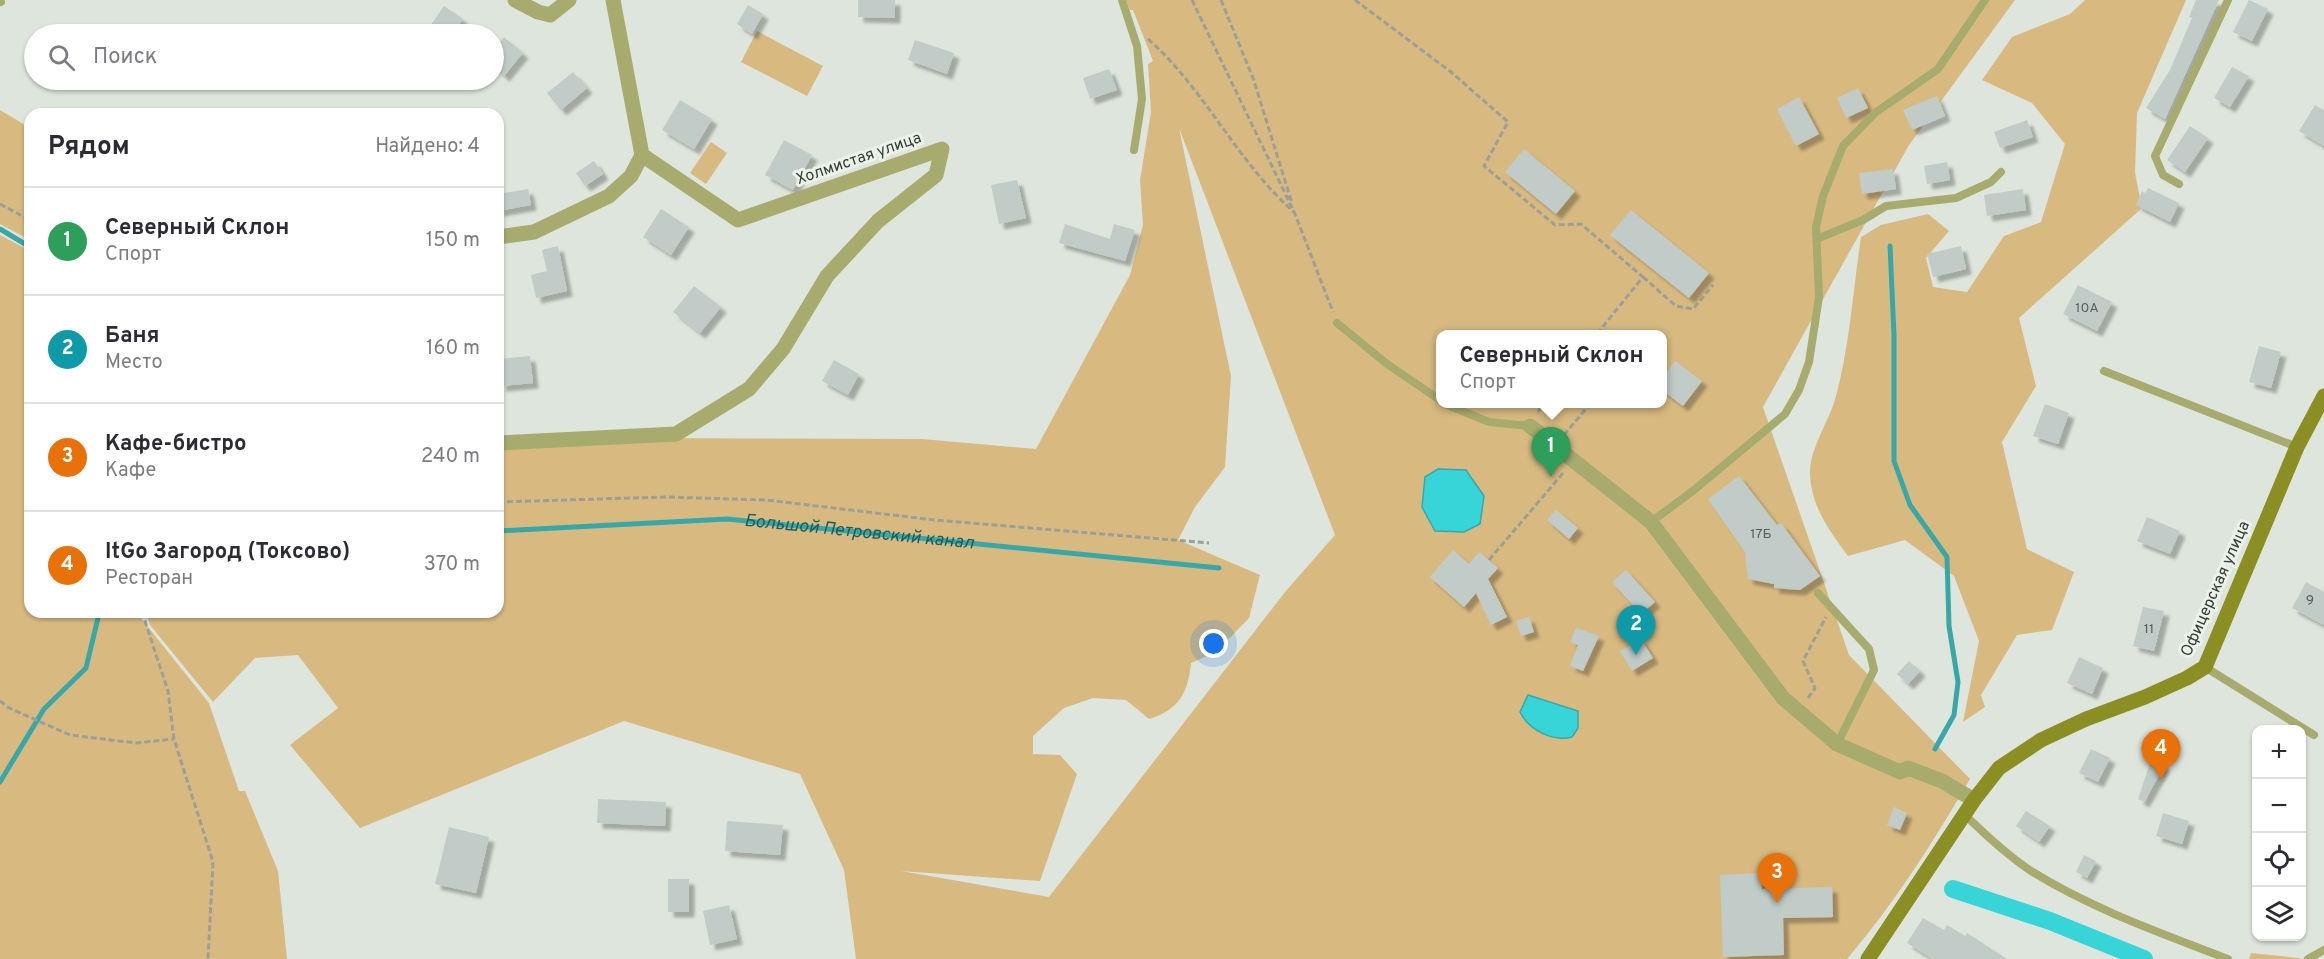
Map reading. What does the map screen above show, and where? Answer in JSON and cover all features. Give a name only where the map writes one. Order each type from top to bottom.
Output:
[{"type":"street","points":[[516,0],[537,12],[550,15],[569,0]]},
{"type":"street","points":[[504,236],[534,232],[609,196],[631,176],[642,155],[613,0]]},
{"type":"street","name":"Холмистая улица","points":[[504,443],[676,434],[749,389],[783,350],[827,276],[878,221],[936,175],[942,149],[738,220],[642,155]]},
{"type":"street","name":"Офицерская улица","points":[[1868,959],[1974,800],[1999,768],[2041,740],[2085,719],[2145,698],[2205,667],[2297,447],[2324,396]]},
{"type":"street","points":[[1530,426],[1652,522],[1783,698],[1798,712],[1837,744],[1900,772],[1908,768],[1942,781],[1974,800]]},
{"type":"lane","points":[[1122,0],[1137,46],[1142,99],[1134,150]]},
{"type":"lane","points":[[1652,522],[1785,414],[1799,390],[1809,362],[1819,297],[1819,238],[1816,227],[1823,196],[1843,146],[1875,113],[1938,69],[1985,0]]},
{"type":"lane","points":[[2179,184],[2163,175],[2155,156],[2228,0]]},
{"type":"lane","points":[[1819,238],[1863,220],[1886,206],[1956,198],[1990,182],[2001,172]]},
{"type":"lane","points":[[1337,322],[1387,364],[1436,397]]},
{"type":"lane","points":[[2104,371],[2297,447]]},
{"type":"lane","points":[[1455,408],[1489,422],[1530,426]]},
{"type":"lane","points":[[1818,593],[1869,649],[1874,670],[1837,744]]},
{"type":"lane","points":[[2205,667],[2314,735]]},
{"type":"lane","points":[[1965,815],[1993,842],[2030,870],[2071,893],[2135,923],[2228,959]]},
{"type":"lane","points":[[2308,959],[2324,950]]},
{"type":"path","points":[[1192,0],[1295,214]]},
{"type":"path","points":[[1221,0],[1253,78],[1295,214],[1337,322]]},
{"type":"path","points":[[1355,0],[1451,72],[1508,122],[1484,166],[1555,225],[1581,224],[1676,306],[1693,309],[1713,285]]},
{"type":"path","points":[[1129,18],[1166,55],[1237,151],[1295,214]]},
{"type":"path","points":[[0,204],[24,217]]},
{"type":"path","points":[[1600,330],[1643,277]]},
{"type":"path","points":[[1556,446],[1587,408]]},
{"type":"path","points":[[1489,560],[1574,460]]},
{"type":"path","points":[[504,502],[666,497],[766,500],[935,520],[1209,543]]},
{"type":"path","points":[[1798,712],[1815,688],[1803,661],[1831,607]]},
{"type":"path","points":[[144,618],[168,691],[174,740],[213,862],[208,959]]},
{"type":"path","points":[[0,701],[9,708],[70,735],[136,743],[174,740]]},
{"type":"shaded area","points":[[1126,0],[2015,0],[1909,145],[1763,407],[1849,655],[1970,779],[1913,872],[1847,959],[856,959],[844,870],[800,774],[624,721],[360,828],[290,745],[338,708],[298,655],[255,658],[213,702],[150,625],[148,618],[504,618],[504,445],[637,438],[922,439],[1036,449],[1130,275],[1143,225],[1140,180],[1151,112],[1148,64],[1153,61],[1133,10],[1130,10]],"holes":[[[1179,128],[1335,535],[1285,592],[1049,897],[901,871],[1040,881],[1077,774],[1060,755],[1033,754],[1033,736],[1064,708],[1093,698],[1126,700],[1149,719],[1168,711],[1184,692],[1191,663],[1216,652],[1249,618],[1260,575],[1178,540],[1195,507],[1225,467],[1231,376]]]},
{"type":"shaded area","points":[[2085,0],[2186,0],[2137,113],[2135,173],[2142,208],[2019,318],[2036,386],[2002,442],[2027,549],[2074,572],[2052,630],[2017,635],[1981,695],[1985,707],[1963,722],[1979,641],[1954,576],[1905,540],[1848,556],[1828,528],[1818,508],[1811,486],[1811,464],[1841,376],[1861,237],[1881,225],[1928,214],[1949,231],[1926,258],[1933,287],[1967,292],[2004,236],[2041,222],[2065,144],[2032,103],[1982,80],[2012,37],[2070,14]]},
{"type":"shaded area","points":[[757,31],[823,66],[807,96],[741,62]]},
{"type":"shaded area","points":[[0,110],[24,124],[24,237],[0,224]]},
{"type":"shaded area","points":[[711,142],[727,153],[706,184],[690,173]]},
{"type":"shaded area","points":[[0,235],[24,248],[24,618],[141,618],[209,703],[239,791],[245,791],[278,871],[287,959],[0,959]]},
{"type":"shaded area","points":[[2251,953],[2299,958],[2300,959],[2249,959]]},
{"type":"water","points":[[1438,469],[1466,470],[1484,496],[1480,524],[1464,532],[1435,531],[1422,507],[1425,477]]},
{"type":"water","points":[[1528,695],[1578,711],[1578,728],[1572,737],[1549,736],[1529,724],[1520,712]]},
{"type":"building","points":[[858,0],[895,0],[895,18],[858,17]]},
{"type":"building","points":[[2196,0],[2219,0],[2165,119],[2146,108],[2170,70],[2192,18],[2189,17]]},
{"type":"building","points":[[2249,0],[2268,9],[2252,41],[2233,32]]},
{"type":"building","points":[[748,5],[763,14],[752,34],[737,24]]},
{"type":"building","points":[[444,6],[463,19],[459,24],[431,24]]},
{"type":"building","points":[[504,37],[523,53],[504,76]]},
{"type":"building","points":[[915,40],[954,53],[947,74],[908,60]]},
{"type":"building","points":[[2232,67],[2249,76],[2230,107],[2214,98]]},
{"type":"building","points":[[1109,69],[1117,90],[1090,99],[1083,78]]},
{"type":"building","points":[[573,72],[587,88],[561,110],[547,93]]},
{"type":"building","points":[[1858,88],[1868,108],[1846,118],[1837,98]]},
{"type":"building","points":[[1937,96],[1945,116],[1912,130],[1903,110]]},
{"type":"building","points":[[1799,97],[1819,134],[1796,146],[1777,109]]},
{"type":"building","points":[[680,100],[712,119],[694,149],[662,130]]},
{"type":"building","points":[[2315,105],[2324,110],[2324,146],[2299,131]]},
{"type":"building","points":[[2027,120],[2033,137],[2000,148],[1994,132]]},
{"type":"building","points":[[2190,126],[2208,138],[2185,172],[2167,160]]},
{"type":"building","points":[[784,140],[812,155],[793,190],[765,175]]},
{"type":"building","points":[[1524,149],[1575,191],[1556,214],[1505,172]]},
{"type":"building","points":[[594,161],[603,174],[585,186],[576,173]]},
{"type":"building","points":[[1947,162],[1950,180],[1927,184],[1924,166]]},
{"type":"building","points":[[1893,169],[1896,189],[1862,194],[1859,173]]},
{"type":"building","points":[[1017,180],[1026,218],[999,224],[991,185]]},
{"type":"building","points":[[2148,188],[2179,203],[2170,222],[2136,205],[2142,191],[2145,193]]},
{"type":"building","points":[[528,189],[531,205],[504,210],[504,193]]},
{"type":"building","points":[[2023,189],[2026,210],[1987,216],[1984,195]]},
{"type":"building","points":[[661,209],[689,227],[671,255],[643,237]]},
{"type":"building","points":[[1631,210],[1709,273],[1689,298],[1610,235]]},
{"type":"building","points":[[1065,224],[1110,239],[1114,224],[1135,230],[1125,261],[1059,243]]},
{"type":"building","points":[[558,246],[567,291],[536,298],[531,275],[547,271],[542,250]]},
{"type":"building","points":[[1961,246],[1966,269],[1933,277],[1927,254]]},
{"type":"building","points":[[2078,285],[2112,302],[2097,331],[2063,314]]},
{"type":"building","points":[[694,286],[721,307],[700,333],[673,312]]},
{"type":"building","points":[[2259,346],[2281,352],[2271,388],[2249,382]]},
{"type":"building","points":[[530,356],[533,383],[504,386],[504,358]]},
{"type":"building","points":[[834,360],[859,374],[848,395],[822,381]]},
{"type":"building","points":[[1675,361],[1702,381],[1683,406],[1667,394],[1667,372]]},
{"type":"building","points":[[2045,404],[2069,413],[2058,444],[2033,436]]},
{"type":"building","points":[[1739,476],[1777,525],[1781,523],[1820,576],[1800,590],[1774,588],[1774,584],[1748,579],[1745,552],[1708,499]]},
{"type":"building","points":[[1556,510],[1578,528],[1569,539],[1547,520]]},
{"type":"building","points":[[2147,517],[2180,531],[2170,554],[2137,541]]},
{"type":"building","points":[[1453,550],[1469,564],[1479,552],[1498,568],[1488,579],[1507,617],[1491,625],[1476,593],[1464,607],[1430,577]]},
{"type":"building","points":[[1626,570],[1655,602],[1641,614],[1612,582]]},
{"type":"building","points":[[2306,582],[2324,592],[2324,625],[2292,608]]},
{"type":"building","points":[[2143,607],[2164,611],[2154,651],[2133,646]]},
{"type":"building","points":[[1529,617],[1534,632],[1521,636],[1516,621]]},
{"type":"building","points":[[1576,628],[1599,636],[1583,671],[1570,666],[1578,645],[1570,642]]},
{"type":"building","points":[[1641,639],[1653,658],[1632,671],[1620,651]]},
{"type":"building","points":[[2079,657],[2103,668],[2092,694],[2067,683]]},
{"type":"building","points":[[1909,661],[1920,671],[1908,684],[1897,674]]},
{"type":"building","points":[[2091,749],[2110,758],[2098,782],[2079,773]]},
{"type":"building","points":[[2151,760],[2165,765],[2144,802],[2138,799]]},
{"type":"building","points":[[598,799],[666,802],[665,826],[597,823]]},
{"type":"building","points":[[1894,807],[1907,813],[1900,830],[1887,825]]},
{"type":"building","points":[[2026,811],[2050,826],[2039,842],[2016,826]]},
{"type":"building","points":[[2163,813],[2189,821],[2182,844],[2156,836]]},
{"type":"building","points":[[727,821],[783,825],[780,855],[725,851]]},
{"type":"building","points":[[449,827],[489,837],[476,893],[435,884]]},
{"type":"building","points":[[2084,855],[2096,861],[2087,878],[2076,872]]},
{"type":"building","points":[[1761,873],[1762,889],[1832,887],[1833,917],[1783,918],[1784,955],[1723,957],[1720,875]]},
{"type":"building","points":[[668,879],[689,879],[689,912],[668,912]]},
{"type":"building","points":[[729,905],[737,939],[710,945],[703,911]]},
{"type":"building","points":[[1923,918],[1944,930],[1947,925],[1965,936],[1967,933],[2007,959],[1933,959],[1907,943]]},
{"type":"waterway","name":"Большой Петровский канал","points":[[0,229],[24,243]]},
{"type":"waterway","points":[[1890,246],[1894,335],[1894,461],[1910,505],[1947,557],[1949,626],[1958,682],[1954,715],[1935,749]]},
{"type":"waterway","name":"Большой Петровский канал","points":[[504,531],[727,519],[1219,568]]},
{"type":"waterway","points":[[0,782],[44,709],[86,668],[98,618]]},
{"type":"waterway","name":"Большой Петровский канал","points":[[1953,889],[2050,921],[2144,959]]},
{"type":"place","name":"Северный Склон","points":[[1551,477]]},
{"type":"place","name":"Баня","points":[[1636,655]]},
{"type":"place","name":"ItGo Загород (Токсово)","points":[[2161,779]]},
{"type":"place","name":"Кафе-бистро","points":[[1777,903]]}]
